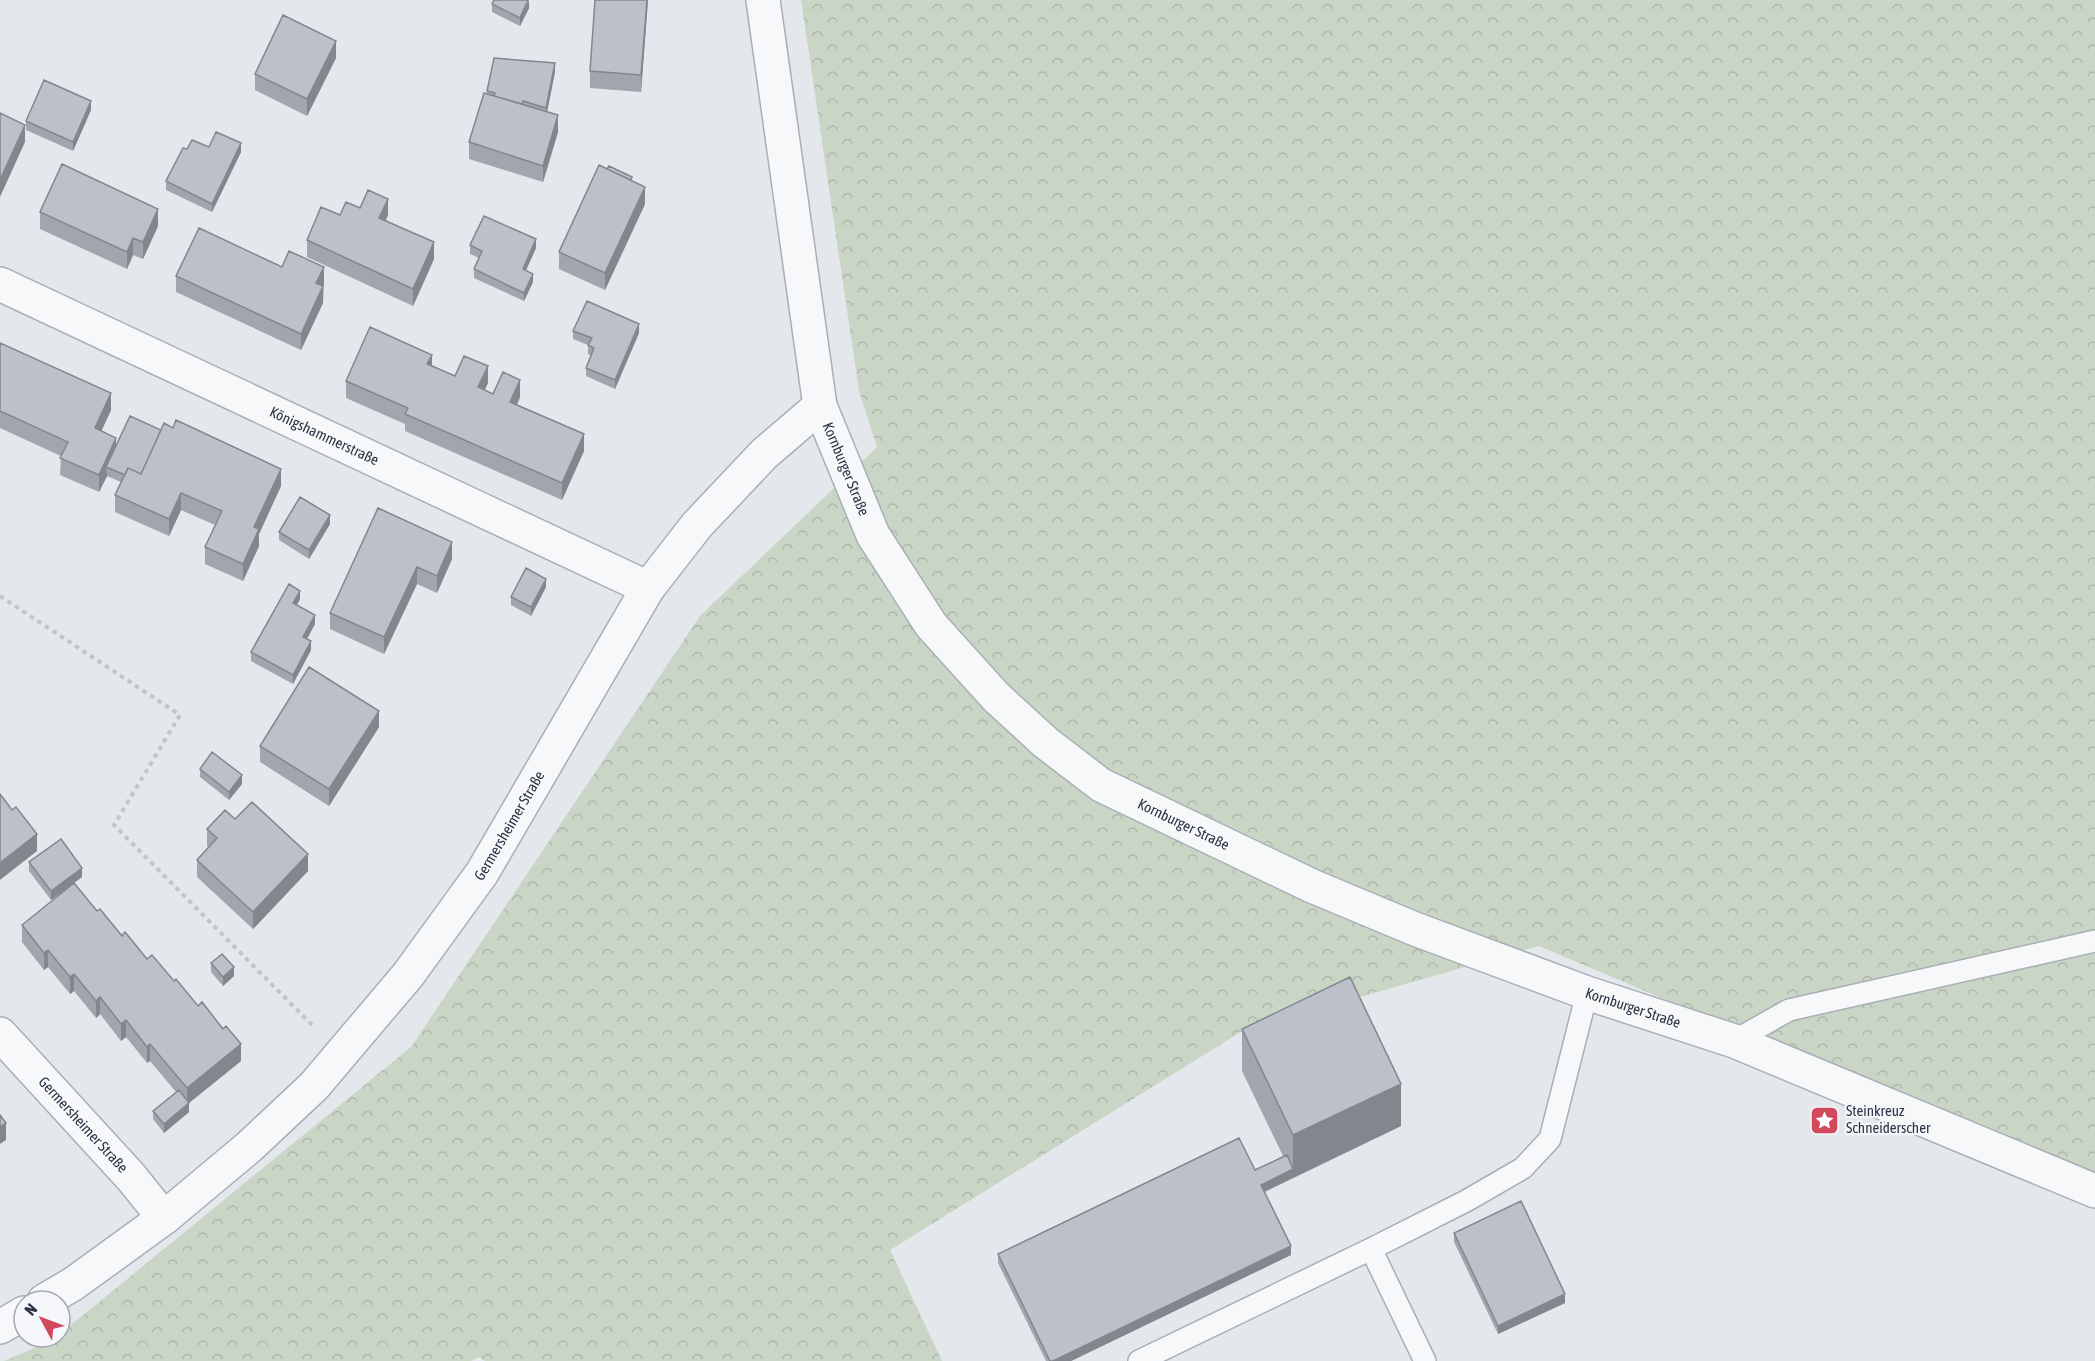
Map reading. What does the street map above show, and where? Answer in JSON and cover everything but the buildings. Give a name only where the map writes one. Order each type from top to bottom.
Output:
[{"type":"street","name":"Kornburger Straße","points":[[763,0],[820,406],[873,536],[932,625],[996,697],[1045,742],[1101,785],[1311,886],[1415,929],[1587,993],[1734,1041],[2095,1191]]},
{"type":"street","name":"Königshammerstraße","points":[[0,284],[648,588]]},
{"type":"street","name":"Germersheimer Straße","points":[[64,1289],[165,1218],[258,1139],[314,1086],[408,975],[482,873],[648,588],[697,525],[764,454],[820,406]]},
{"type":"street","name":"Germersheimer Straße","points":[[0,1034],[131,1177],[165,1218]]},
{"type":"lane","points":[[1734,1041],[1789,1010],[2095,941]]},
{"type":"lane","points":[[1139,1361],[1371,1250],[1523,1168],[1550,1139],[1587,993]]},
{"type":"lane","points":[[1371,1250],[1425,1361]]},
{"type":"path","points":[[0,596],[180,715],[114,825],[341,1053]]},
{"type":"green space","points":[[801,0],[2095,0],[2095,1182],[1539,946],[1244,1030],[890,1250],[942,1361],[485,1361],[479,1357],[471,1361],[4,1361],[32,1349],[72,1349],[72,1324],[411,1047],[700,616],[877,447],[859,391]]},
{"type":"place","name":"Steinkreuz Schneiderscher","points":[[1825,1120]]}]
